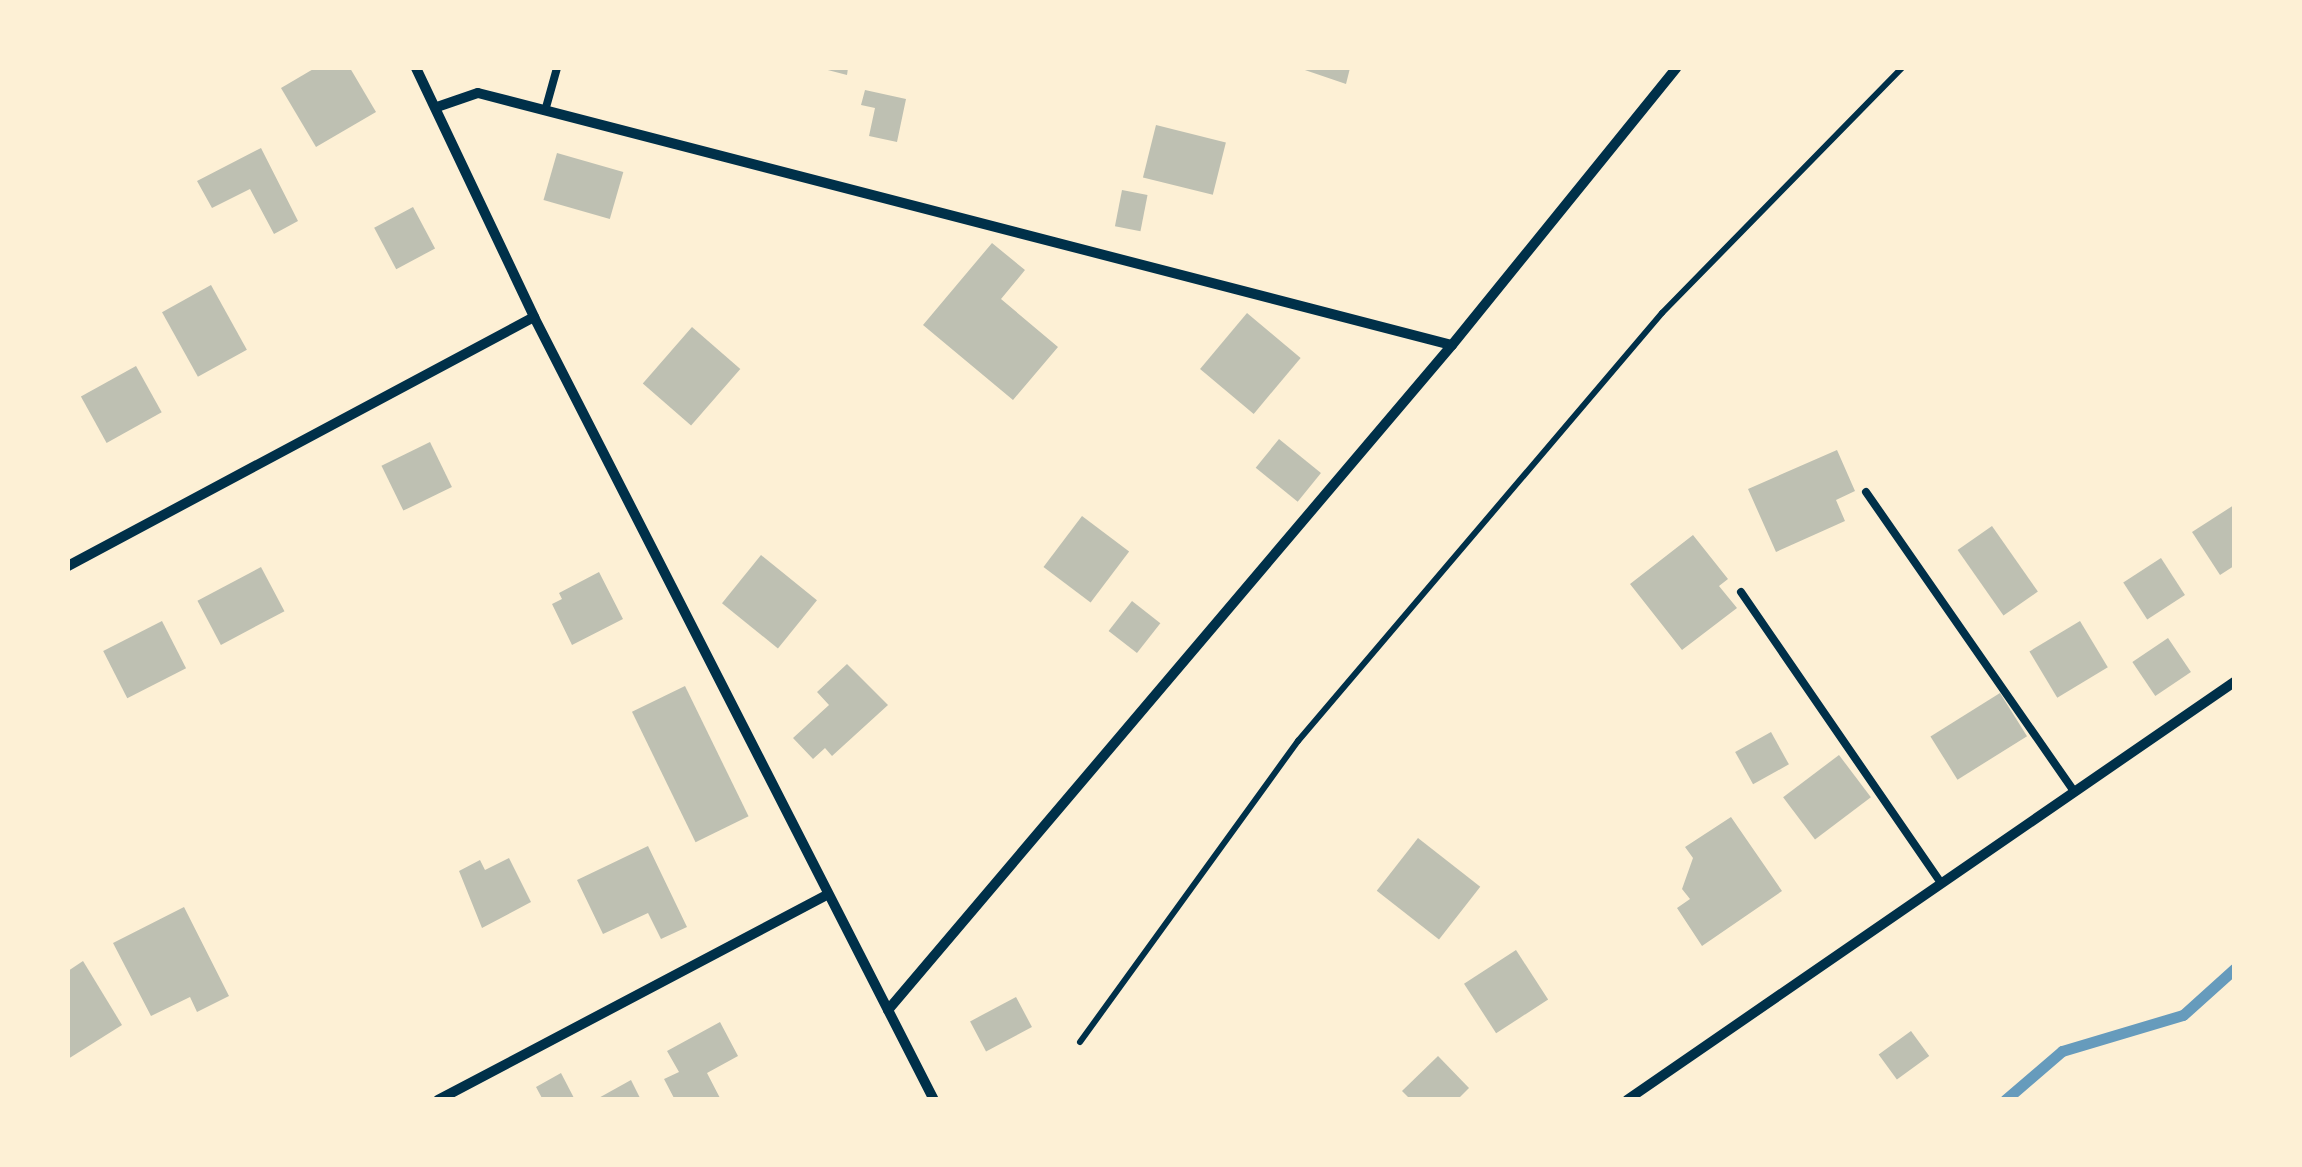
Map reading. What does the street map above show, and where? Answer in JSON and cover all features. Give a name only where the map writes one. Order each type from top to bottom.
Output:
[{"type":"street","points":[[416,68],[534,317],[825,896],[934,1100]]},
{"type":"street","points":[[888,1010],[1452,345],[1676,68]]},
{"type":"street","points":[[437,108],[478,93],[1452,345]]},
{"type":"street","points":[[68,566],[534,317]]},
{"type":"street","points":[[1631,1098],[2234,682]]},
{"type":"street","points":[[443,1098],[825,896]]},
{"type":"lane","points":[[545,111],[557,68]]},
{"type":"lane","points":[[1866,492],[2074,791]]},
{"type":"lane","points":[[1742,592],[1940,882]]},
{"type":"path","points":[[1080,1042],[1298,741],[1662,312],[1902,68]]},
{"type":"building","points":[[315,68],[350,68],[376,112],[316,147],[281,88]]},
{"type":"building","points":[[820,68],[848,68],[847,75]]},
{"type":"building","points":[[1299,68],[1350,68],[1346,84]]},
{"type":"building","points":[[865,90],[906,99],[897,142],[869,136],[875,108],[861,105]]},
{"type":"building","points":[[1156,125],[1226,142],[1213,195],[1143,177]]},
{"type":"building","points":[[261,148],[298,221],[274,234],[250,189],[212,208],[197,181]]},
{"type":"building","points":[[557,153],[623,172],[610,219],[543,200]]},
{"type":"building","points":[[1122,190],[1148,195],[1140,231],[1115,226]]},
{"type":"building","points":[[413,207],[435,248],[396,269],[374,228]]},
{"type":"building","points":[[992,243],[1025,270],[1001,299],[1058,347],[1013,400],[923,325]]},
{"type":"building","points":[[211,285],[247,350],[198,377],[162,312]]},
{"type":"building","points":[[1247,313],[1301,358],[1254,414],[1200,369]]},
{"type":"building","points":[[692,327],[740,369],[691,426],[643,384]]},
{"type":"building","points":[[136,366],[162,412],[107,443],[81,397]]},
{"type":"building","points":[[1279,439],[1321,473],[1298,502],[1256,468]]},
{"type":"building","points":[[430,442],[452,487],[403,511],[381,466]]},
{"type":"building","points":[[1837,450],[1855,491],[1836,500],[1845,521],[1776,552],[1748,489]]},
{"type":"building","points":[[2234,505],[2234,566],[2220,575],[2192,532]]},
{"type":"building","points":[[1082,516],[1129,552],[1091,603],[1043,567]]},
{"type":"building","points":[[1992,526],[2038,592],[2003,616],[1958,550]]},
{"type":"building","points":[[1693,535],[1728,579],[1719,586],[1737,608],[1682,650],[1630,584]]},
{"type":"building","points":[[761,555],[817,600],[778,648],[722,603]]},
{"type":"building","points":[[2161,558],[2185,595],[2147,619],[2123,583]]},
{"type":"building","points":[[261,567],[284,611],[221,645],[197,601]]},
{"type":"building","points":[[599,572],[623,619],[572,645],[552,604],[562,599],[559,593]]},
{"type":"building","points":[[1132,601],[1160,623],[1137,653],[1109,631]]},
{"type":"building","points":[[162,621],[186,668],[127,698],[103,651]]},
{"type":"building","points":[[2080,621],[2108,667],[2057,698],[2029,651]]},
{"type":"building","points":[[2168,638],[2191,672],[2155,696],[2132,662]]},
{"type":"building","points":[[847,664],[888,705],[832,756],[825,748],[813,759],[793,738],[829,705],[817,692]]},
{"type":"building","points":[[685,686],[749,816],[696,842],[632,712]]},
{"type":"building","points":[[2000,693],[2027,736],[1957,780],[1930,736]]},
{"type":"building","points":[[1771,732],[1789,764],[1753,784],[1735,752]]},
{"type":"building","points":[[1839,755],[1871,797],[1815,839],[1783,797]]},
{"type":"building","points":[[1731,817],[1782,891],[1702,946],[1677,908],[1690,899],[1682,889],[1693,858],[1685,847]]},
{"type":"building","points":[[1418,838],[1480,887],[1439,939],[1377,891]]},
{"type":"building","points":[[648,846],[687,927],[661,939],[648,913],[603,934],[577,880]]},
{"type":"building","points":[[509,858],[531,902],[482,928],[459,871],[480,860],[485,870]]},
{"type":"building","points":[[184,907],[229,996],[197,1012],[190,997],[151,1016],[113,943]]},
{"type":"building","points":[[1516,950],[1548,999],[1496,1033],[1464,984]]},
{"type":"building","points":[[83,961],[122,1025],[68,1059],[68,971]]},
{"type":"building","points":[[1016,997],[1032,1027],[986,1051],[970,1021]]},
{"type":"building","points":[[720,1022],[738,1056],[707,1073],[721,1100],[675,1100],[664,1079],[679,1072],[667,1051]]},
{"type":"building","points":[[1911,1031],[1929,1056],[1897,1080],[1879,1055]]},
{"type":"building","points":[[1438,1056],[1469,1088],[1457,1100],[1411,1100],[1402,1091]]},
{"type":"building","points":[[561,1073],[575,1100],[543,1100],[536,1087]]},
{"type":"building","points":[[631,1080],[641,1100],[595,1100]]},
{"type":"waterway","points":[[2005,1100],[2062,1051],[2183,1015],[2234,969]]}]
